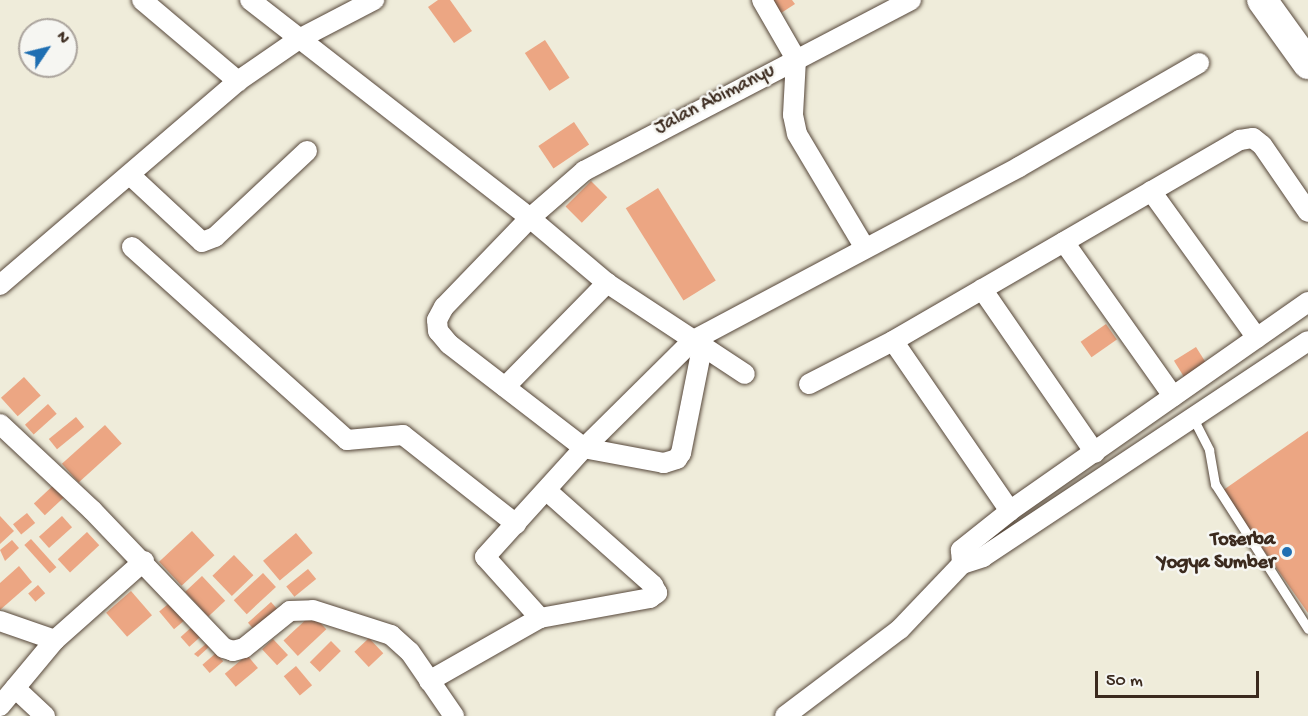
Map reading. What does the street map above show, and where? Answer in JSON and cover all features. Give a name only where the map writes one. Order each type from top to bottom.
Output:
[{"type":"main road","points":[[1262,0],[1307,62]]},
{"type":"street","points":[[142,0],[238,81]]},
{"type":"street","points":[[250,0],[530,218],[607,283],[697,345],[745,374]]},
{"type":"street","points":[[0,285],[238,81],[298,39],[374,0]]},
{"type":"street","points":[[762,0],[796,59],[793,115],[796,134],[865,248]]},
{"type":"street","name":"Jalan Abimanyu","points":[[505,387],[449,344],[438,331],[437,320],[444,307],[530,218],[604,157],[911,0]]},
{"type":"street","points":[[540,618],[485,557],[584,448],[697,345],[865,248],[1019,167],[1198,63]]},
{"type":"street","points":[[809,384],[893,340],[1240,140],[1253,138],[1308,212]]},
{"type":"street","points":[[130,175],[202,242],[215,237],[307,151]]},
{"type":"street","points":[[1151,191],[1257,338]]},
{"type":"street","points":[[1064,242],[1173,396]]},
{"type":"street","points":[[132,247],[347,440],[403,435],[516,524]]},
{"type":"street","points":[[607,283],[505,387],[584,448],[664,464],[677,459],[697,345]]},
{"type":"street","points":[[982,289],[1095,453]]},
{"type":"street","points":[[962,564],[961,550],[1010,511],[1308,302]]},
{"type":"street","points":[[893,340],[1010,511]]},
{"type":"street","points":[[785,716],[900,629],[962,564],[983,557],[1308,341]]},
{"type":"street","points":[[0,424],[144,561],[224,648],[233,651],[244,648],[290,610],[300,608],[391,635],[410,652],[454,716]]},
{"type":"street","points":[[429,681],[540,618],[650,598],[657,593],[653,585],[547,491]]},
{"type":"street","points":[[0,706],[55,640],[144,561]]},
{"type":"street","points":[[0,621],[55,640]]},
{"type":"street","points":[[15,688],[45,716]]},
{"type":"lane","points":[[1193,418],[1209,450],[1215,484],[1308,629]]},
{"type":"building","points":[[438,0],[450,0],[472,31],[454,43],[428,7]]},
{"type":"building","points":[[769,0],[792,0],[795,4],[778,15]]},
{"type":"building","points":[[545,40],[570,78],[549,91],[525,53]]},
{"type":"building","points":[[574,122],[589,144],[553,168],[538,146]]},
{"type":"building","points":[[591,181],[607,197],[582,223],[566,206]]},
{"type":"building","points":[[658,188],[716,280],[684,301],[626,208]]},
{"type":"building","points":[[1106,324],[1117,340],[1092,357],[1081,342]]},
{"type":"building","points":[[1196,347],[1206,363],[1184,377],[1174,361]]},
{"type":"building","points":[[24,377],[41,396],[18,416],[1,398]]},
{"type":"building","points":[[48,404],[57,414],[34,434],[25,425]]},
{"type":"building","points":[[76,417],[84,427],[57,449],[49,439]]},
{"type":"building","points":[[105,425],[122,444],[79,482],[62,464]]},
{"type":"building","name":"Toserba Yogya Sumber","points":[[1308,431],[1308,613],[1222,491]]},
{"type":"building","points":[[58,481],[69,493],[45,515],[34,504]]},
{"type":"building","points":[[27,513],[35,523],[21,534],[13,524]]},
{"type":"building","points":[[0,516],[14,531],[0,544]]},
{"type":"building","points":[[62,516],[72,527],[49,548],[39,537]]},
{"type":"building","points":[[192,531],[215,555],[182,586],[159,562]]},
{"type":"building","points":[[87,532],[99,545],[70,572],[58,559]]},
{"type":"building","points":[[296,533],[313,553],[280,581],[263,561]]},
{"type":"building","points":[[31,539],[56,567],[50,573],[24,545]]},
{"type":"building","points":[[12,540],[19,548],[5,561],[0,550]]},
{"type":"building","points":[[234,555],[253,575],[232,596],[212,576]]},
{"type":"building","points":[[19,566],[32,582],[0,610],[0,583]]},
{"type":"building","points":[[308,569],[316,579],[294,597],[286,587]]},
{"type":"building","points":[[263,573],[276,587],[247,614],[234,600]]},
{"type":"building","points":[[202,576],[225,601],[208,617],[185,592]]},
{"type":"building","points":[[38,585],[45,593],[35,602],[28,594]]},
{"type":"building","points":[[131,591],[152,615],[127,637],[106,613]]},
{"type":"building","points":[[173,600],[188,618],[174,629],[159,612]]},
{"type":"building","points":[[271,602],[279,611],[256,632],[248,623]]},
{"type":"building","points":[[312,614],[326,629],[298,656],[283,641]]},
{"type":"building","points":[[194,625],[203,635],[189,647],[181,637]]},
{"type":"building","points":[[369,638],[383,653],[369,667],[354,652]]},
{"type":"building","points":[[273,639],[288,655],[277,665],[262,649]]},
{"type":"building","points":[[331,641],[341,651],[320,672],[310,662]]},
{"type":"building","points":[[207,643],[210,646],[198,657],[194,654]]},
{"type":"building","points":[[216,653],[223,661],[210,673],[202,665]]},
{"type":"building","points":[[247,655],[258,668],[236,687],[225,674]]},
{"type":"building","points":[[296,666],[312,685],[300,695],[284,676]]},
{"type":"place","name":"Toserba Yogya Sumber","points":[[1287,552]]}]
